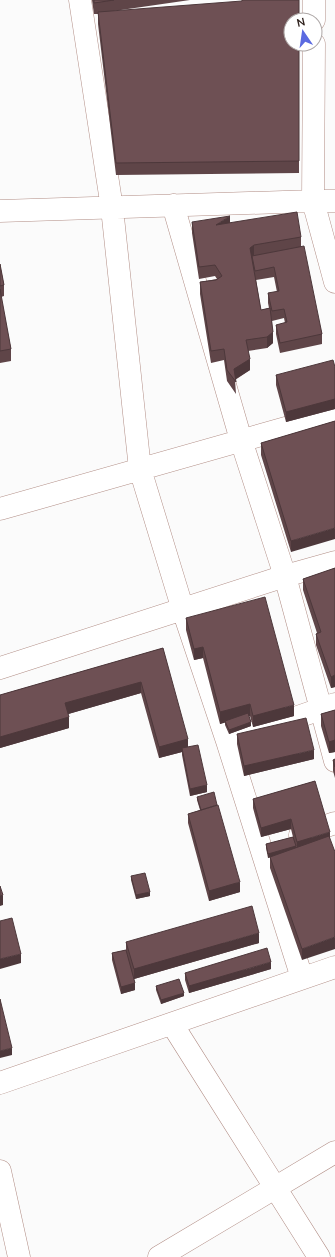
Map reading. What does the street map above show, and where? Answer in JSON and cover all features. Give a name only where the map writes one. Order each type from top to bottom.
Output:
[{"type":"street","points":[[80,0],[91,21],[140,469],[182,610],[227,741],[274,844],[302,978]]},
{"type":"street","points":[[314,0],[314,12]]},
{"type":"street","points":[[314,52],[313,200],[335,282]]},
{"type":"street","points":[[0,211],[313,200],[335,201]]},
{"type":"street","points":[[174,205],[241,440],[328,706],[335,761]]},
{"type":"street","points":[[0,509],[335,414]]},
{"type":"street","points":[[0,668],[285,576],[335,562]]},
{"type":"street","points":[[227,741],[328,706]]},
{"type":"street","points":[[274,844],[335,823]]},
{"type":"street","points":[[0,1083],[335,967]]},
{"type":"street","points":[[172,1024],[319,1257]]},
{"type":"street","points":[[159,1257],[335,1152]]},
{"type":"street","points":[[0,1171],[19,1257]]},
{"type":"building","points":[[94,0],[114,0],[94,3]]},
{"type":"building","points":[[299,0],[299,12],[283,12],[283,52],[299,52],[299,161],[116,163],[98,12],[242,1]]},
{"type":"building","points":[[297,212],[301,237],[254,245],[250,248],[261,310],[270,308],[273,332],[267,337],[246,340],[250,359],[234,369],[236,382],[227,370],[224,349],[211,351],[200,282],[216,280],[222,276],[215,265],[199,267],[192,222],[230,216],[216,225]]},
{"type":"building","points":[[304,246],[322,334],[280,343],[276,325],[287,322],[284,309],[272,311],[268,293],[279,291],[274,267],[255,271],[252,256]]},
{"type":"building","points":[[0,264],[4,285],[0,286]]},
{"type":"building","points":[[0,289],[11,349],[0,351]]},
{"type":"building","points":[[333,360],[335,367],[335,399],[286,412],[276,375]]},
{"type":"building","points":[[335,421],[335,528],[291,541],[261,443]]},
{"type":"building","points":[[335,568],[335,675],[331,677],[316,634],[321,632],[303,579]]},
{"type":"building","points":[[265,597],[294,705],[253,716],[250,704],[220,712],[203,647],[194,649],[186,618]]},
{"type":"building","points":[[163,648],[188,739],[159,747],[141,682],[65,703],[69,717],[0,737],[0,695]]},
{"type":"building","points":[[335,710],[335,740],[329,742],[321,714]]},
{"type":"building","points":[[248,713],[251,722],[229,730],[225,721]]},
{"type":"building","points":[[306,718],[314,750],[244,766],[237,734]]},
{"type":"building","points":[[198,745],[207,785],[190,789],[182,748]]},
{"type":"building","points":[[315,781],[330,832],[297,842],[291,819],[261,828],[253,799]]},
{"type":"building","points":[[214,792],[217,805],[201,810],[197,797]]},
{"type":"building","points":[[218,805],[240,882],[209,891],[188,814]]},
{"type":"building","points":[[329,836],[335,852],[335,937],[302,949],[270,857]]},
{"type":"building","points":[[293,837],[296,846],[268,854],[266,844]]},
{"type":"building","points":[[145,873],[150,892],[136,895],[131,876]]},
{"type":"building","points":[[0,886],[3,895],[0,896]]},
{"type":"building","points":[[252,906],[259,933],[134,969],[126,942]]},
{"type":"building","points":[[12,918],[21,954],[0,959],[0,921]]},
{"type":"building","points":[[267,948],[271,962],[189,986],[185,973]]},
{"type":"building","points":[[126,950],[135,983],[121,987],[112,953]]},
{"type":"building","points":[[179,979],[184,993],[161,1000],[156,986]]},
{"type":"building","points":[[0,999],[12,1048],[0,1051]]}]
